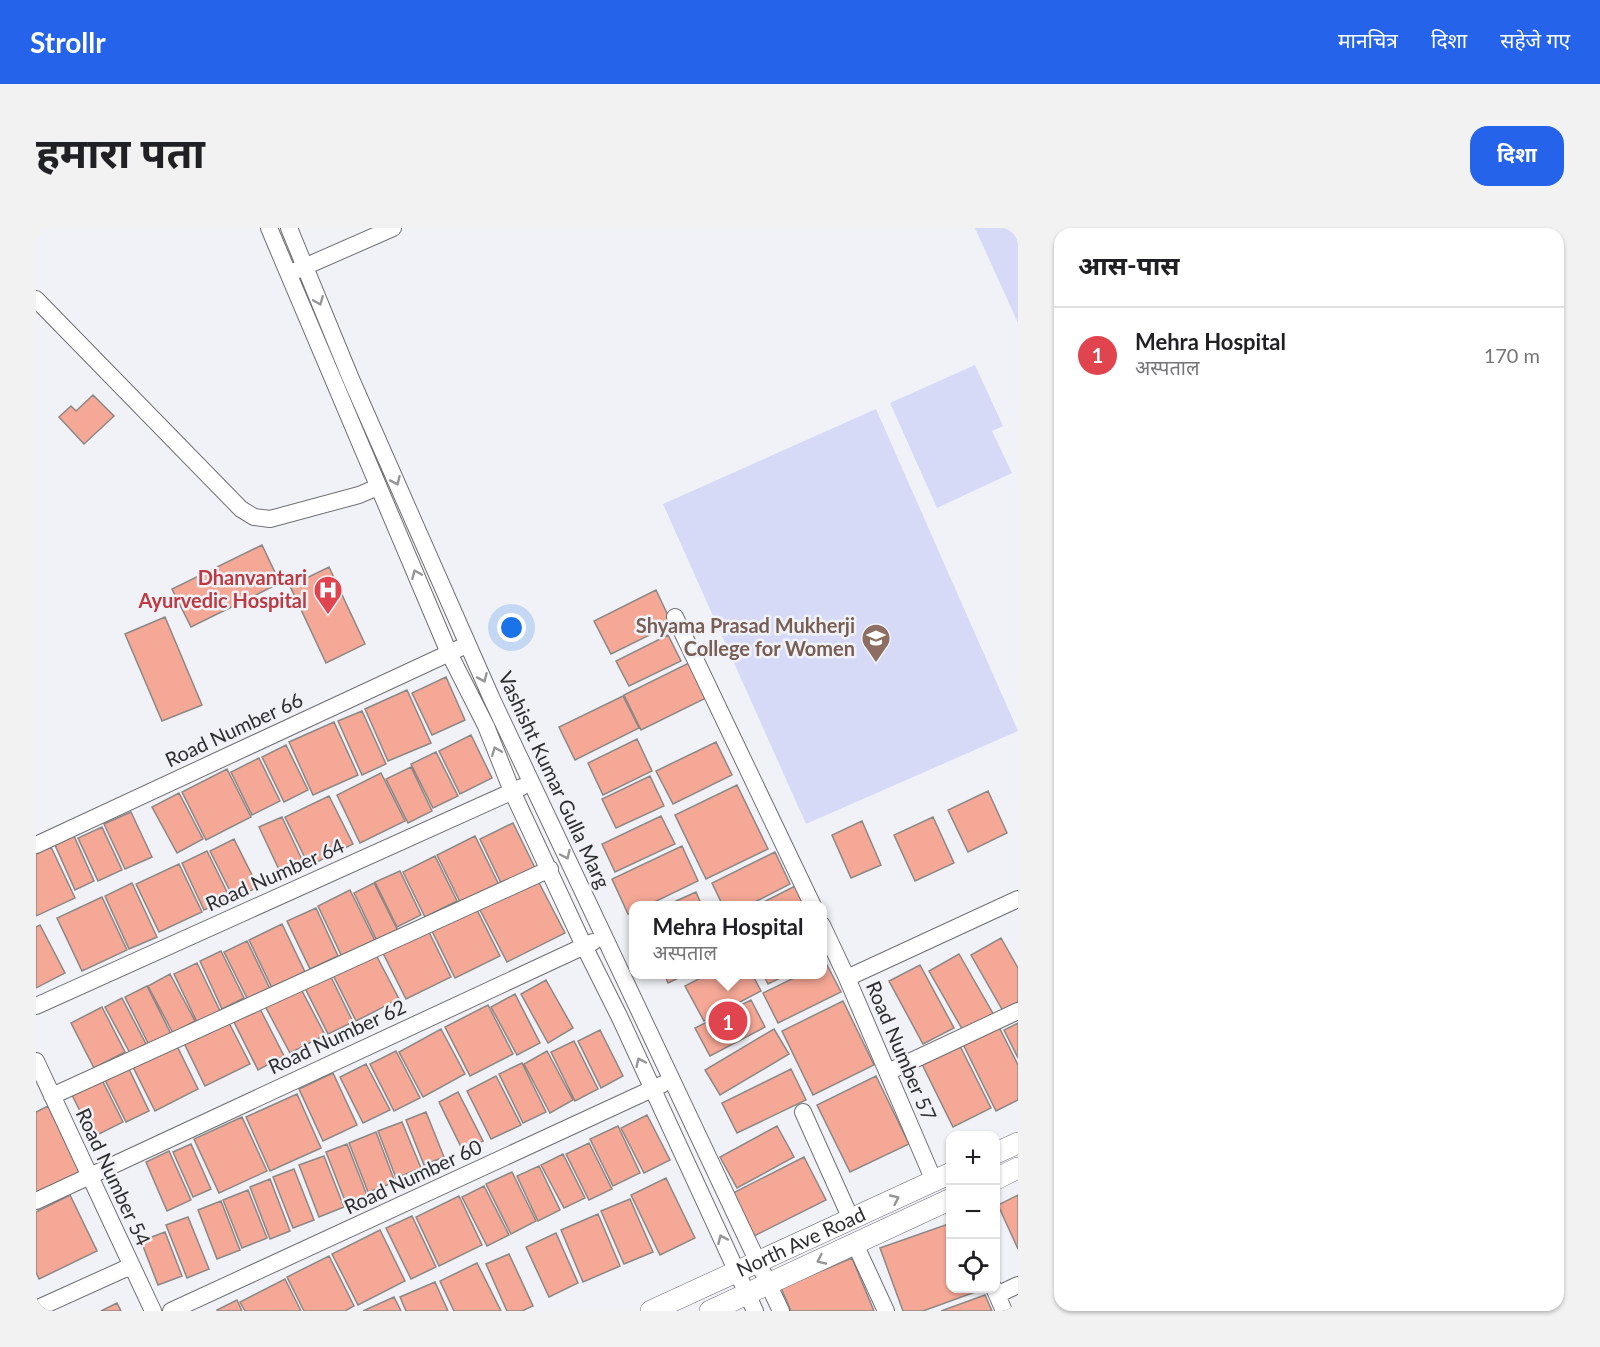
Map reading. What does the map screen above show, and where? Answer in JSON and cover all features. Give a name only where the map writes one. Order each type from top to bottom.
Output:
[{"type":"street","name":"Vashisht Kumar Gulla Marg","points":[[269,228],[449,653],[486,726],[512,791],[751,1303]]},
{"type":"street","name":"Vashisht Kumar Gulla Marg","points":[[289,228],[361,401],[468,645],[781,1311]]},
{"type":"street","points":[[288,274],[393,228]]},
{"type":"street","points":[[36,299],[241,509],[254,517],[270,519],[359,495],[378,487]]},
{"type":"street","points":[[675,616],[811,901]]},
{"type":"street","name":"Road Number 66","points":[[36,845],[468,645]]},
{"type":"street","name":"Road Number 64","points":[[36,1006],[532,783]]},
{"type":"street","points":[[44,1087],[550,869]]},
{"type":"street","name":"Road Number 57","points":[[945,1180],[888,1072],[848,978],[1018,899]]},
{"type":"street","points":[[827,935],[848,978]]},
{"type":"street","name":"Road Number 62","points":[[36,1201],[604,937]]},
{"type":"street","points":[[888,1072],[1018,1011]]},
{"type":"street","name":"Road Number 54","points":[[36,1061],[44,1087],[153,1311]]},
{"type":"street","name":"Road Number 60","points":[[171,1311],[672,1080]]},
{"type":"street","points":[[803,1112],[851,1219]]},
{"type":"street","points":[[1000,1151],[1018,1143]]},
{"type":"street","points":[[1000,1177],[1018,1168]]},
{"type":"street","name":"North Ave Road","points":[[651,1311],[851,1219],[945,1180]]},
{"type":"street","points":[[710,1311],[751,1303],[769,1284],[946,1201]]},
{"type":"street","points":[[855,1244],[886,1311]]},
{"type":"street","points":[[36,1309],[131,1266]]},
{"type":"street","points":[[1000,1290],[1018,1285]]},
{"type":"street","points":[[995,1293],[1004,1311]]},
{"type":"shaded area","points":[[975,228],[1018,228],[1018,323]]},
{"type":"shaded area","points":[[975,365],[1003,426],[992,431],[1012,473],[937,508],[890,403]]},
{"type":"shaded area","name":"Shyama Prasad Mukherji College for Women","points":[[876,409],[1018,731],[806,824],[663,504]]},
{"type":"building","points":[[93,395],[114,416],[84,444],[59,417],[71,406],[76,411]]},
{"type":"building","points":[[262,545],[280,583],[191,627],[172,589]]},
{"type":"building","name":"Dhanvantari Ayurvedic Hospital","points":[[329,567],[365,644],[326,663],[290,586]]},
{"type":"building","points":[[656,590],[672,624],[611,654],[594,621]]},
{"type":"building","points":[[165,617],[202,705],[162,721],[125,634]]},
{"type":"building","points":[[668,635],[681,661],[629,686],[616,661]]},
{"type":"building","points":[[691,662],[708,697],[641,730],[624,695]]},
{"type":"building","points":[[446,677],[465,720],[432,735],[412,693]]},
{"type":"building","points":[[407,690],[431,743],[388,761],[365,709]]},
{"type":"building","points":[[623,696],[639,728],[575,760],[559,727]]},
{"type":"building","points":[[362,711],[386,764],[362,775],[338,721]]},
{"type":"building","points":[[334,722],[358,775],[313,795],[289,742]]},
{"type":"building","points":[[471,735],[492,778],[460,794],[439,751]]},
{"type":"building","points":[[637,739],[652,771],[603,795],[588,763]]},
{"type":"building","points":[[716,742],[732,775],[673,804],[656,771]]},
{"type":"building","points":[[286,745],[308,790],[284,802],[262,757]]},
{"type":"building","points":[[436,752],[458,796],[433,808],[411,764]]},
{"type":"building","points":[[259,758],[280,801],[252,815],[231,772]]},
{"type":"building","points":[[411,767],[432,811],[408,823],[386,779]]},
{"type":"building","points":[[227,769],[251,817],[206,840],[182,792]]},
{"type":"building","points":[[381,773],[405,821],[360,843],[337,795]]},
{"type":"building","points":[[650,776],[664,806],[616,828],[602,799]]},
{"type":"building","points":[[737,785],[768,849],[706,879],[675,815]]},
{"type":"building","points":[[988,791],[1007,833],[968,852],[948,810]]},
{"type":"building","points":[[179,793],[203,839],[177,853],[152,807]]},
{"type":"building","points":[[329,796],[353,844],[309,866],[285,817]]},
{"type":"building","points":[[131,812],[152,857],[125,869],[104,824]]},
{"type":"building","points":[[661,816],[675,844],[615,872],[602,844]]},
{"type":"building","points":[[282,817],[305,866],[282,876],[259,827]]},
{"type":"building","points":[[933,817],[954,863],[915,881],[894,835]]},
{"type":"building","points":[[862,821],[881,865],[851,878],[832,835]]},
{"type":"building","points":[[513,823],[535,868],[502,885],[480,839]]},
{"type":"building","points":[[102,827],[122,870],[98,881],[78,838]]},
{"type":"building","points":[[74,836],[94,881],[75,890],[55,845]]},
{"type":"building","points":[[475,836],[500,887],[462,906],[437,855]]},
{"type":"building","points":[[234,839],[258,887],[234,899],[210,851]]},
{"type":"building","points":[[682,846],[698,881],[656,901],[629,901],[628,914],[612,879]]},
{"type":"building","points":[[51,847],[75,898],[36,916],[36,854]]},
{"type":"building","points":[[207,851],[230,898],[204,910],[182,863]]},
{"type":"building","points":[[775,852],[790,884],[757,901],[721,901],[712,883]]},
{"type":"building","points":[[435,856],[457,901],[425,917],[403,872]]},
{"type":"building","points":[[179,864],[202,912],[159,932],[136,884]]},
{"type":"building","points":[[400,871],[421,915],[397,927],[375,882]]},
{"type":"building","points":[[537,879],[565,933],[507,962],[479,908]]},
{"type":"building","points":[[132,883],[157,937],[129,949],[105,896]]},
{"type":"building","points":[[374,883],[398,931],[377,941],[354,893]]},
{"type":"building","points":[[797,885],[805,901],[766,901]]},
{"type":"building","points":[[350,890],[377,945],[344,961],[318,906]]},
{"type":"building","points":[[696,892],[700,901],[676,901]]},
{"type":"building","points":[[102,897],[127,950],[82,971],[57,918]]},
{"type":"building","points":[[316,908],[338,956],[310,969],[287,921]]},
{"type":"building","points":[[476,908],[500,956],[455,978],[431,929]]},
{"type":"building","points":[[282,924],[305,972],[272,988],[249,940]]},
{"type":"building","points":[[40,925],[65,973],[36,988],[36,927]]},
{"type":"building","points":[[427,928],[451,977],[406,999],[382,951]]},
{"type":"building","points":[[1001,938],[1018,968],[1018,1002],[1003,1011],[971,955]]},
{"type":"building","points":[[247,941],[270,989],[248,1000],[224,952]]},
{"type":"building","points":[[221,951],[244,998],[222,1009],[200,961]]},
{"type":"building","points":[[375,953],[399,999],[356,1021],[333,975]]},
{"type":"building","points":[[959,954],[995,1017],[965,1034],[929,971]]},
{"type":"building","points":[[197,963],[220,1011],[197,1022],[174,974]]},
{"type":"building","points":[[827,965],[841,992],[778,1023],[763,993],[792,979],[827,979]]},
{"type":"building","points":[[920,965],[954,1028],[923,1044],[889,981]]},
{"type":"building","points":[[329,973],[353,1022],[328,1034],[304,986]]},
{"type":"building","points":[[170,974],[195,1021],[173,1033],[148,986]]},
{"type":"building","points":[[698,979],[755,979],[761,991],[704,1021],[685,986]]},
{"type":"building","points":[[766,979],[778,979],[768,984]]},
{"type":"building","points":[[546,980],[573,1028],[548,1043],[521,994]]},
{"type":"building","points":[[147,986],[171,1034],[149,1045],[125,997]]},
{"type":"building","points":[[300,987],[325,1035],[290,1053],[265,1006]]},
{"type":"building","points":[[515,994],[540,1043],[517,1055],[491,1007]]},
{"type":"building","points":[[122,998],[146,1044],[130,1053],[105,1007]]},
{"type":"building","points":[[751,1000],[765,1027],[710,1056],[695,1028]]},
{"type":"building","points":[[843,1001],[874,1065],[813,1095],[782,1031]]},
{"type":"building","points":[[488,1005],[513,1054],[470,1076],[445,1027]]},
{"type":"building","points":[[102,1007],[125,1052],[94,1068],[71,1023]]},
{"type":"building","points":[[259,1007],[284,1056],[258,1070],[233,1020]]},
{"type":"building","points":[[228,1021],[250,1064],[205,1086],[184,1043]]},
{"type":"building","points":[[1018,1023],[1018,1058],[1004,1030]]},
{"type":"building","points":[[999,1027],[1018,1065],[1018,1100],[996,1111],[963,1044]]},
{"type":"building","points":[[441,1029],[465,1074],[423,1097],[399,1052]]},
{"type":"building","points":[[774,1029],[789,1054],[720,1095],[705,1070]]},
{"type":"building","points":[[600,1030],[623,1076],[601,1088],[578,1041]]},
{"type":"building","points":[[574,1041],[598,1089],[575,1101],[551,1052]]},
{"type":"building","points":[[175,1042],[198,1089],[155,1111],[131,1063]]},
{"type":"building","points":[[959,1044],[991,1108],[953,1127],[921,1062]]},
{"type":"building","points":[[396,1051],[420,1098],[394,1111],[370,1064]]},
{"type":"building","points":[[547,1051],[573,1100],[550,1113],[524,1064]]},
{"type":"building","points":[[522,1063],[546,1112],[523,1123],[499,1074]]},
{"type":"building","points":[[366,1064],[390,1110],[363,1123],[340,1077]]},
{"type":"building","points":[[129,1069],[149,1111],[126,1122],[105,1080]]},
{"type":"building","points":[[791,1069],[806,1100],[737,1133],[722,1103]]},
{"type":"building","points":[[333,1073],[357,1125],[323,1141],[299,1089]]},
{"type":"building","points":[[496,1076],[521,1125],[491,1139],[467,1091]]},
{"type":"building","points":[[876,1076],[909,1144],[850,1172],[817,1105]]},
{"type":"building","points":[[101,1078],[123,1122],[93,1137],[71,1093]]},
{"type":"building","points":[[458,1092],[483,1141],[463,1151],[439,1102]]},
{"type":"building","points":[[297,1094],[321,1148],[270,1171],[246,1117]]},
{"type":"building","points":[[48,1106],[81,1174],[36,1196],[36,1112]]},
{"type":"building","points":[[426,1112],[444,1157],[424,1165],[406,1120]]},
{"type":"building","points":[[647,1115],[670,1160],[644,1173],[621,1128]]},
{"type":"building","points":[[242,1117],[267,1171],[219,1193],[194,1139]]},
{"type":"building","points":[[402,1122],[421,1168],[396,1178],[378,1131]]},
{"type":"building","points":[[618,1126],[640,1173],[613,1186],[590,1139]]},
{"type":"building","points":[[777,1126],[794,1157],[737,1188],[720,1157]]},
{"type":"building","points":[[376,1132],[395,1182],[368,1192],[349,1143]]},
{"type":"building","points":[[589,1143],[612,1189],[589,1200],[566,1154]]},
{"type":"building","points":[[191,1144],[211,1189],[193,1197],[173,1152]]},
{"type":"building","points":[[347,1144],[368,1198],[347,1206],[326,1152]]},
{"type":"building","points":[[169,1151],[191,1200],[167,1211],[146,1162]]},
{"type":"building","points":[[563,1154],[585,1198],[564,1208],[541,1165]]},
{"type":"building","points":[[324,1156],[344,1207],[319,1217],[299,1165]]},
{"type":"building","points":[[804,1157],[826,1200],[752,1237],[731,1194]]},
{"type":"building","points":[[539,1166],[560,1210],[538,1221],[517,1176]]},
{"type":"building","points":[[294,1169],[314,1220],[293,1228],[273,1177]]},
{"type":"building","points":[[512,1172],[536,1221],[511,1234],[486,1184]]},
{"type":"building","points":[[666,1178],[695,1238],[660,1255],[631,1195]]},
{"type":"building","points":[[270,1179],[290,1231],[270,1239],[250,1187]]},
{"type":"building","points":[[484,1186],[509,1235],[487,1246],[462,1197]]},
{"type":"building","points":[[248,1190],[267,1238],[242,1248],[223,1200]]},
{"type":"building","points":[[70,1195],[97,1251],[39,1279],[36,1272],[36,1212]]},
{"type":"building","points":[[1018,1195],[1018,1249],[1000,1209],[1000,1204]]},
{"type":"building","points":[[459,1196],[482,1245],[439,1266],[416,1217]]},
{"type":"building","points":[[630,1199],[653,1252],[624,1264],[601,1211]]},
{"type":"building","points":[[221,1201],[240,1250],[217,1259],[198,1210]]},
{"type":"building","points":[[598,1214],[620,1266],[583,1282],[561,1230]]},
{"type":"building","points":[[412,1216],[436,1267],[411,1279],[386,1228]]},
{"type":"building","points":[[188,1217],[209,1269],[187,1278],[166,1225]]},
{"type":"building","points":[[946,1225],[946,1293],[972,1293],[923,1311],[903,1311],[880,1248]]},
{"type":"building","points":[[380,1230],[405,1281],[358,1305],[332,1254]]},
{"type":"building","points":[[165,1232],[182,1276],[158,1285],[141,1241]]},
{"type":"building","points":[[556,1233],[578,1283],[549,1297],[526,1247]]},
{"type":"building","points":[[509,1254],[533,1306],[522,1311],[507,1311],[486,1264]]},
{"type":"building","points":[[329,1256],[354,1306],[345,1311],[304,1311],[287,1277]]},
{"type":"building","points":[[852,1258],[874,1311],[791,1311],[781,1288]]},
{"type":"building","points":[[477,1263],[501,1311],[454,1311],[440,1281]]},
{"type":"building","points":[[285,1279],[301,1311],[245,1311],[240,1302]]},
{"type":"building","points":[[435,1282],[448,1311],[406,1311],[400,1297]]},
{"type":"building","points":[[985,1295],[992,1311],[941,1311]]},
{"type":"building","points":[[394,1297],[401,1311],[363,1311]]},
{"type":"building","points":[[237,1300],[242,1311],[217,1311],[217,1310]]},
{"type":"building","points":[[117,1303],[121,1311],[101,1311]]},
{"type":"place","name":"Dhanvantari Ayurvedic Hospital","points":[[328,616]]},
{"type":"place","name":"Shyama Prasad Mukherji College for Women","points":[[876,664]]},
{"type":"place","name":"Mehra Hospital","points":[[728,1021]]}]
